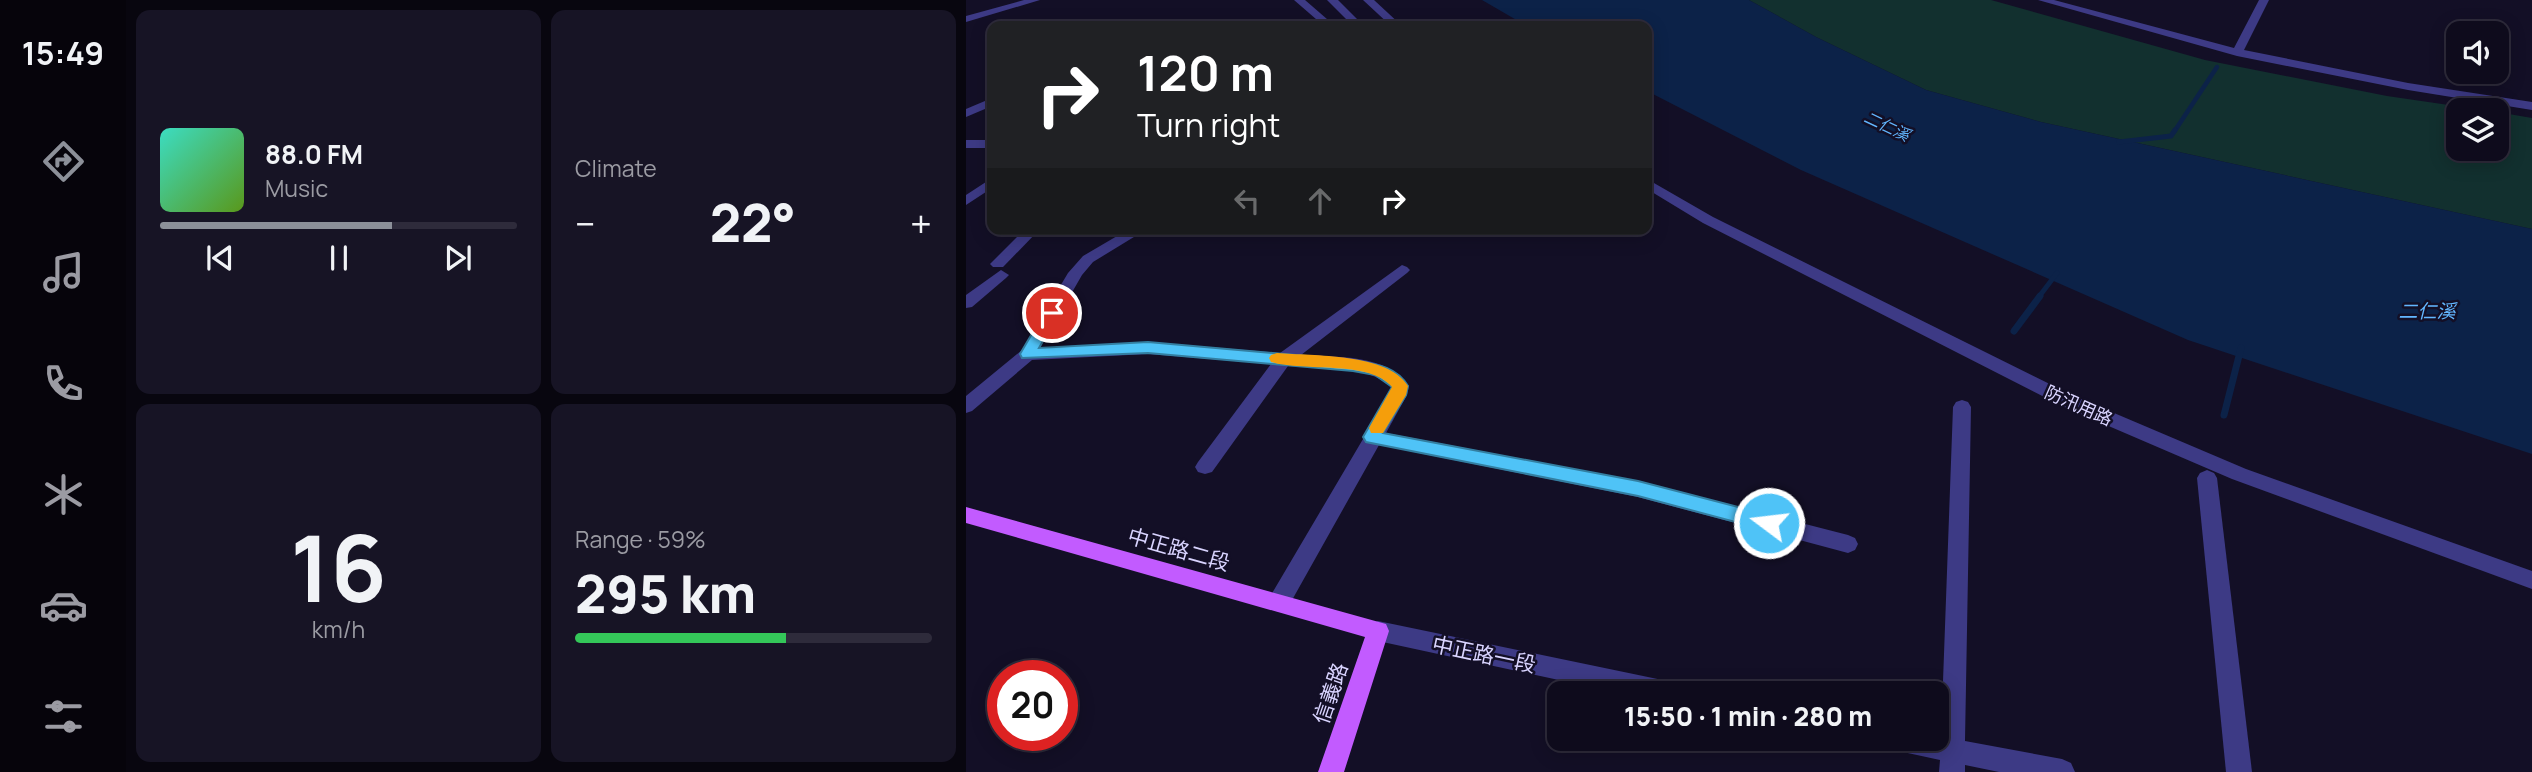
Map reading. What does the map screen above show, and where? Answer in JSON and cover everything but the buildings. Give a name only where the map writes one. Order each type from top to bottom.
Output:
[{"type":"main road","name":"中正路二段","points":[[966,515],[1378,632]]},
{"type":"main road","name":"信義路","points":[[1331,772],[1378,632]]},
{"type":"street","points":[[966,19],[1035,0]]},
{"type":"street","points":[[1299,0],[1324,21]]},
{"type":"street","points":[[1332,0],[1354,21]]},
{"type":"street","points":[[1368,0],[1391,21]]},
{"type":"street","points":[[2043,0],[2237,53],[2415,90],[2532,106]]},
{"type":"street","points":[[2237,53],[2264,0]]},
{"type":"street","points":[[966,113],[987,104]]},
{"type":"street","points":[[966,144],[987,144]]},
{"type":"street","points":[[966,201],[987,186]]},
{"type":"street","name":"防汛用路","points":[[1652,186],[1708,220],[2068,401],[2239,474],[2532,580]]},
{"type":"street","points":[[966,303],[999,270],[1028,235]]},
{"type":"street","points":[[966,406],[1028,354],[1076,273],[1088,258],[1129,235]]},
{"type":"street","points":[[1205,467],[1284,359],[1402,270]]},
{"type":"street","points":[[1028,354],[1148,348],[1353,365],[1379,371],[1393,378],[1400,386],[1398,395],[1279,602]]},
{"type":"street","points":[[1952,762],[1962,407]]},
{"type":"street","points":[[1372,437],[1638,488],[1847,544]]},
{"type":"street","points":[[2207,478],[2239,772]]},
{"type":"street","name":"中正路一段","points":[[1378,632],[1614,681]]},
{"type":"street","points":[[1923,751],[1952,762],[2062,772]]},
{"type":"green space","points":[[1749,0],[1991,0],[2205,60],[2387,96],[2446,105],[2446,161],[2509,161],[2509,114],[2532,118],[2532,229],[2041,122],[1926,90],[1816,37]]},
{"type":"water","name":"二仁溪","points":[[1482,0],[1749,0],[1816,37],[1926,90],[2041,122],[2532,229],[2532,454],[2188,340],[1801,170],[1652,94],[1652,21],[1518,21]]},
{"type":"waterway","points":[[2174,132],[2217,67]]},
{"type":"waterway","points":[[2119,142],[2171,136],[2175,130]]},
{"type":"waterway","points":[[2038,298],[2057,273]]},
{"type":"waterway","points":[[2014,331],[2040,296]]},
{"type":"waterway","points":[[2224,415],[2241,348]]},
{"type":"slow traffic","points":[[1277,358],[1353,365],[1379,371],[1393,378],[1400,386],[1398,395],[1377,428]]},
{"type":"route","points":[[1052,313],[1028,354],[1148,348],[1353,365],[1379,371],[1393,378],[1400,386],[1398,395],[1372,437],[1638,488],[1769,523]]}]
